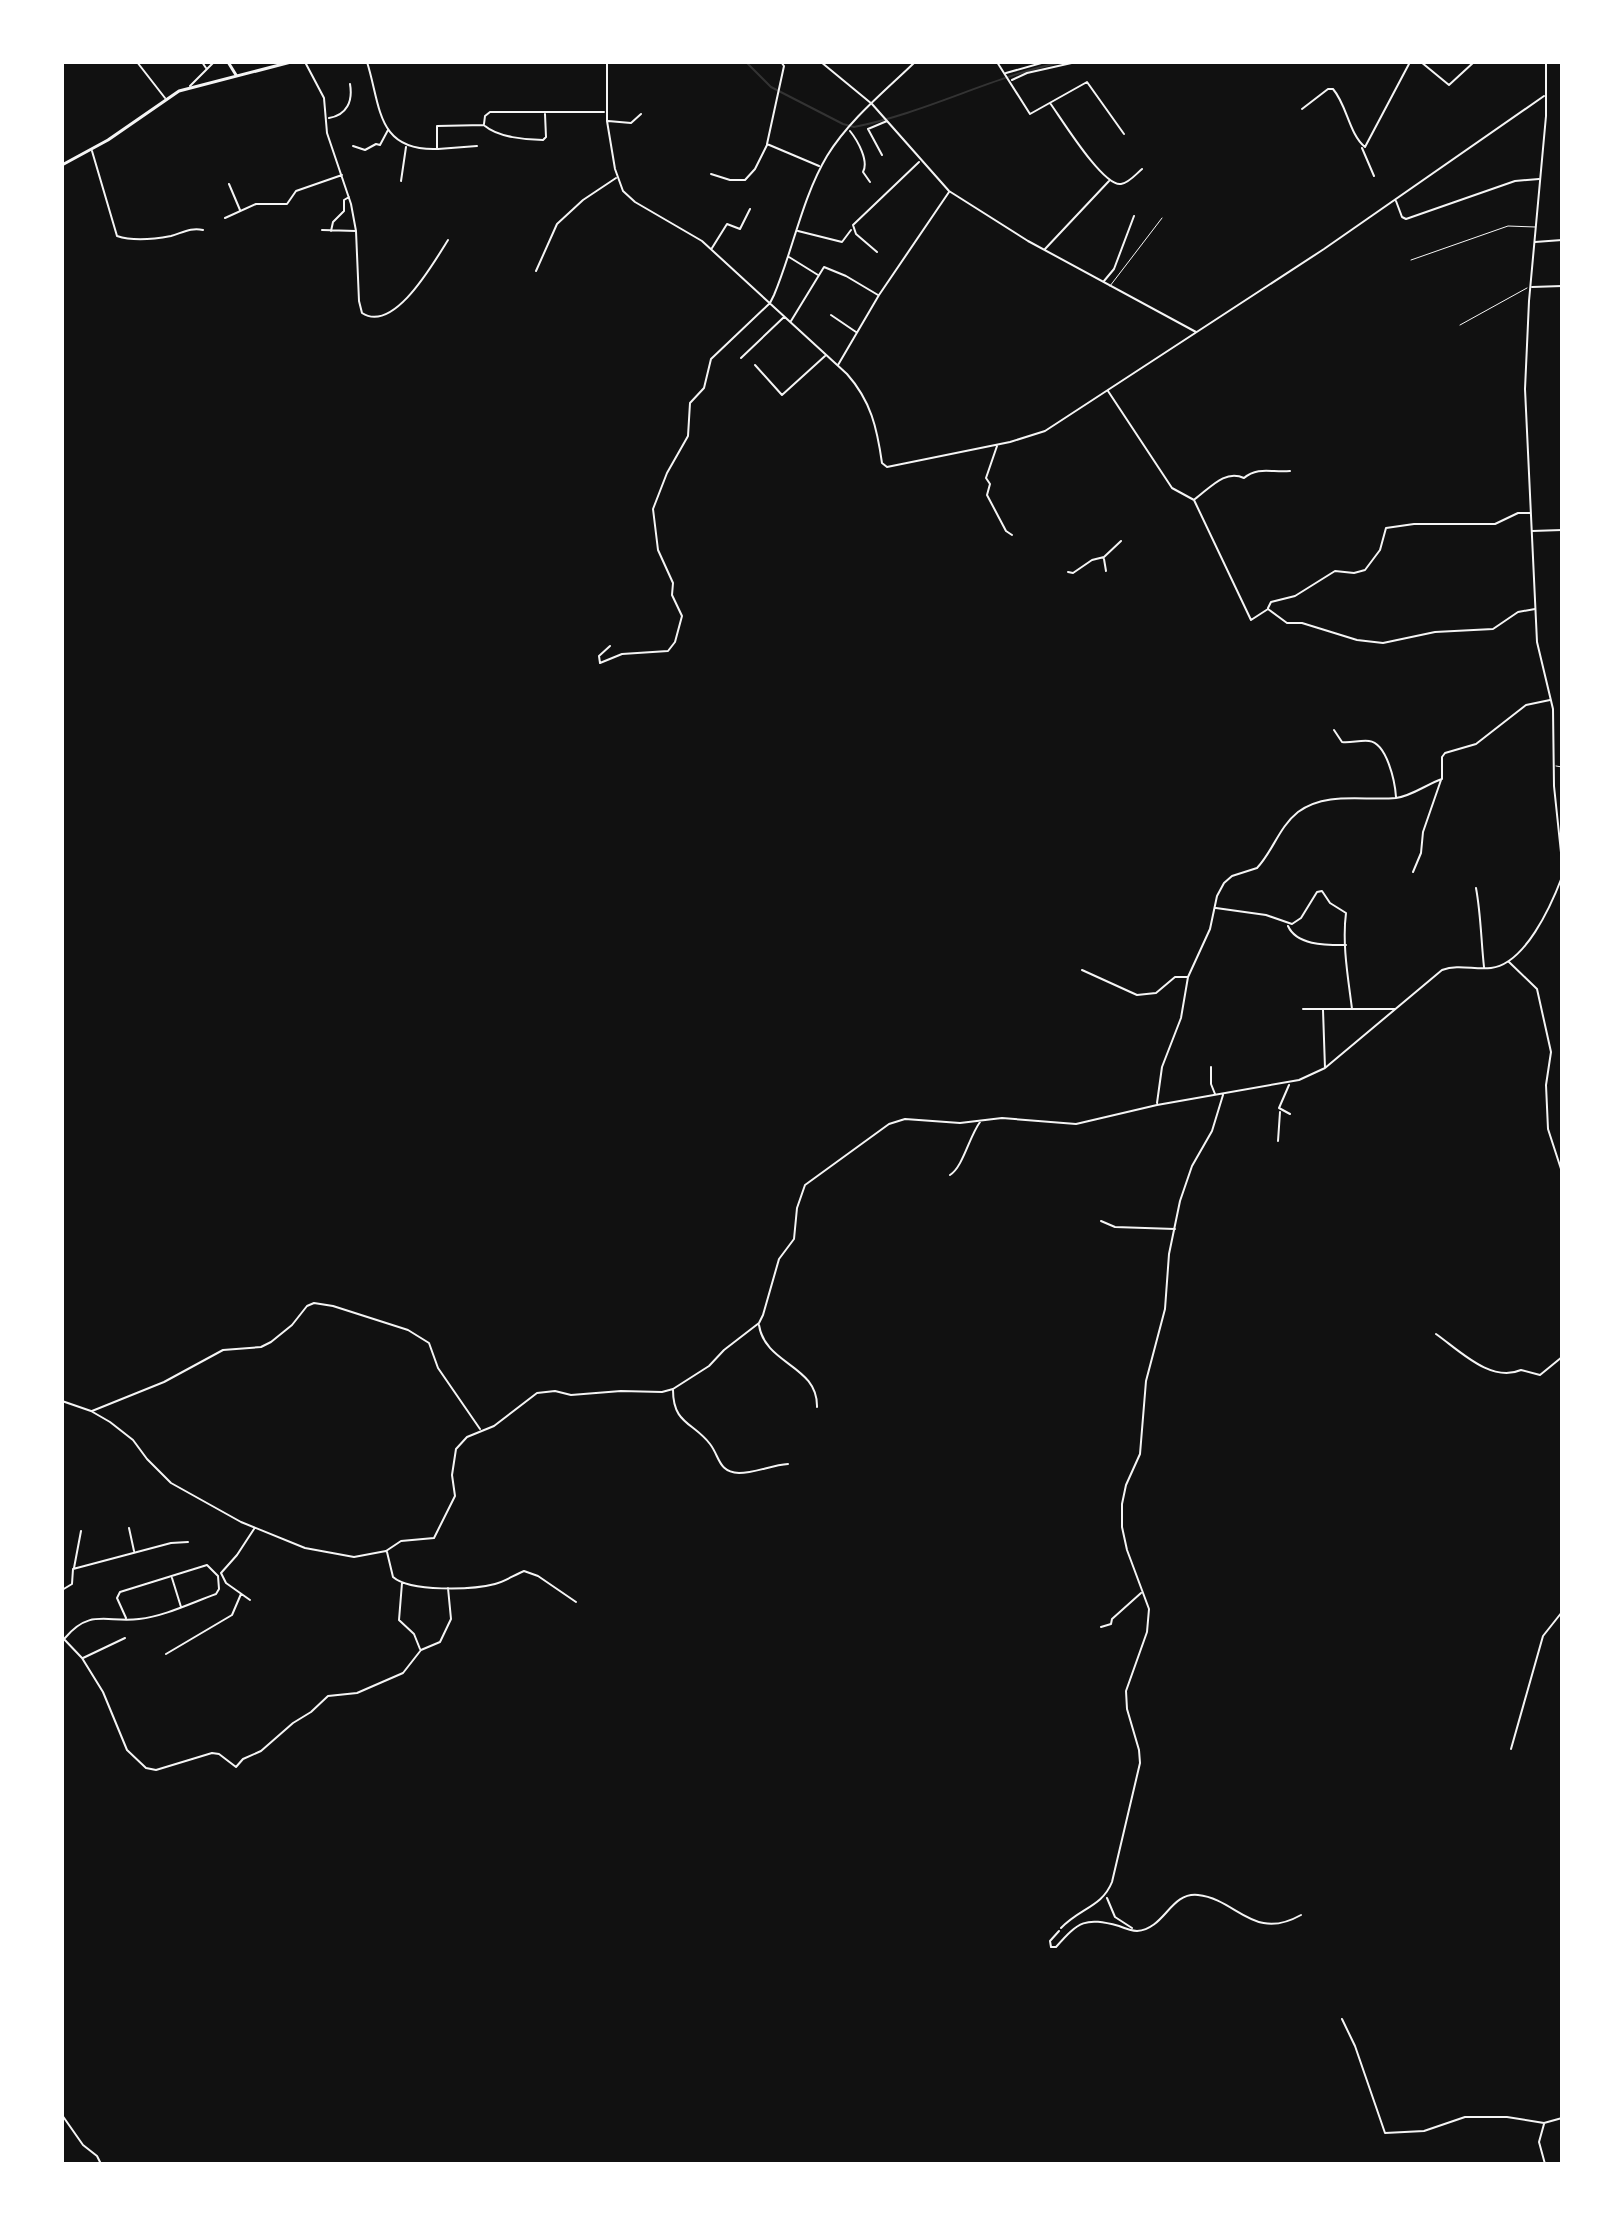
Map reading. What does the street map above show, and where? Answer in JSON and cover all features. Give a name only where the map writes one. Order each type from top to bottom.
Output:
[{"type":"main road","points":[[228,62],[237,76]]},
{"type":"main road","points":[[62,165],[92,149],[166,99],[189,88],[291,62]]},
{"type":"street","points":[[137,62],[166,99]]},
{"type":"street","points":[[202,62],[206,68]]},
{"type":"street","points":[[189,88],[214,62]]},
{"type":"street","points":[[305,62],[324,98],[327,133],[355,221],[362,313],[371,318],[383,316],[410,295],[448,240]]},
{"type":"street","points":[[367,62],[377,106],[393,138],[420,149],[477,146]]},
{"type":"street","points":[[607,62],[607,121],[617,177],[623,191],[635,202],[690,232],[838,365],[856,384],[870,407],[883,465],[887,467],[997,445],[1045,431],[1395,199],[1533,101],[1547,95]]},
{"type":"street","points":[[711,174],[730,180],[745,180],[755,169],[767,144],[784,66],[781,62]]},
{"type":"street","points":[[821,62],[872,104],[949,191],[1045,249],[1196,332]]},
{"type":"street","points":[[610,646],[599,656],[600,663],[622,654],[668,651],[675,642],[682,616],[672,595],[673,583],[658,550],[653,509],[667,473],[688,436],[690,403],[704,388],[709,361],[770,303],[821,168],[854,122],[915,62]]},
{"type":"street","points":[[997,62],[1030,114],[1088,82],[1124,134]]},
{"type":"street","points":[[1007,77],[1045,62]]},
{"type":"street","points":[[1007,77],[1073,62]]},
{"type":"street","points":[[1362,146],[1366,147],[1410,62]]},
{"type":"street","points":[[1421,62],[1449,85],[1474,62]]},
{"type":"street","points":[[1546,62],[1547,95],[1525,389],[1538,650],[1551,699],[1553,766],[1562,862]]},
{"type":"street","points":[[328,118],[346,109],[351,96],[350,84]]},
{"type":"street","points":[[1302,109],[1328,89],[1333,89],[1339,96],[1374,176]]},
{"type":"street","points":[[1050,102],[1087,155],[1110,181],[1118,185],[1124,183],[1142,169]]},
{"type":"street","points":[[484,125],[485,116],[490,112],[606,112]]},
{"type":"street","points":[[437,149],[437,126],[484,125],[504,135],[543,140],[546,135],[545,114]]},
{"type":"street","points":[[607,121],[631,123],[641,114]]},
{"type":"street","points":[[882,155],[868,129],[887,121]]},
{"type":"street","points":[[849,128],[857,139],[866,166],[863,172],[870,182]]},
{"type":"street","points":[[353,146],[365,150],[380,145],[388,130]]},
{"type":"street","points":[[767,144],[821,168]]},
{"type":"street","points":[[401,181],[406,145]]},
{"type":"street","points":[[92,149],[117,236],[143,238],[195,228],[203,230]]},
{"type":"street","points":[[797,231],[842,242],[858,219],[920,161]]},
{"type":"street","points":[[225,218],[262,203],[287,204],[296,191],[342,175]]},
{"type":"street","points":[[536,271],[557,224],[583,200],[617,177]]},
{"type":"street","points":[[1395,199],[1402,217],[1406,219],[1515,181],[1540,179]]},
{"type":"street","points":[[1045,249],[1110,181]]},
{"type":"street","points":[[229,184],[240,211]]},
{"type":"street","points":[[838,365],[879,295],[949,191]]},
{"type":"street","points":[[331,231],[333,222],[344,211],[344,200],[349,197]]},
{"type":"street","points":[[711,249],[727,224],[740,229],[750,209]]},
{"type":"street","points":[[1103,282],[1114,269],[1134,216]]},
{"type":"street","points":[[853,228],[877,252]]},
{"type":"street","points":[[322,230],[356,231]]},
{"type":"street","points":[[1534,242],[1562,240]]},
{"type":"street","points":[[788,256],[819,275]]},
{"type":"street","points":[[791,321],[823,267],[879,295]]},
{"type":"street","points":[[1531,287],[1562,286]]},
{"type":"street","points":[[831,315],[857,333]]},
{"type":"street","points":[[741,358],[786,316]]},
{"type":"street","points":[[755,365],[782,395],[826,356]]},
{"type":"street","points":[[1107,390],[1172,488],[1194,500],[1250,618],[1268,609],[1271,602],[1295,596],[1335,571],[1354,573],[1365,570],[1380,550],[1385,529],[1495,524],[1518,513],[1530,513]]},
{"type":"street","points":[[997,445],[986,478],[990,484],[987,495],[1006,531],[1012,535]]},
{"type":"street","points":[[1194,500],[1228,475],[1244,478],[1263,470],[1290,471]]},
{"type":"street","points":[[1531,531],[1562,530]]},
{"type":"street","points":[[1068,572],[1073,573],[1092,560],[1104,557],[1121,541]]},
{"type":"street","points":[[1104,557],[1106,571]]},
{"type":"street","points":[[1268,609],[1287,623],[1302,623],[1357,640],[1383,643],[1435,632],[1493,629],[1518,612],[1535,609]]},
{"type":"street","points":[[1413,872],[1442,779],[1442,757],[1445,753],[1476,744],[1526,705],[1551,699]]},
{"type":"street","points":[[1334,730],[1342,742],[1369,741],[1377,745],[1395,778],[1396,798]]},
{"type":"street","points":[[1157,1105],[1156,1093],[1162,1067],[1181,1018],[1188,977],[1224,883],[1239,872],[1257,868],[1274,840],[1301,810],[1334,799],[1396,798],[1442,779]]},
{"type":"street","points":[[62,1401],[92,1411],[133,1440],[158,1472],[171,1483],[254,1529],[305,1548],[354,1557],[386,1551],[401,1541],[431,1540],[437,1535],[455,1496],[452,1475],[456,1449],[467,1437],[494,1426],[521,1402],[537,1393],[593,1395],[673,1389],[709,1366],[759,1323],[779,1259],[794,1239],[797,1208],[805,1185],[889,1124],[905,1119],[942,1123],[1019,1118],[1076,1124],[1157,1105],[1290,1082],[1325,1068],[1442,970],[1458,966],[1485,968],[1509,962],[1533,934],[1562,877]]},
{"type":"street","points":[[1476,888],[1485,968]]},
{"type":"street","points":[[1216,908],[1266,915],[1288,924],[1295,923],[1321,890],[1330,903],[1346,913],[1343,929],[1345,964],[1352,1009]]},
{"type":"street","points":[[1288,924],[1292,933],[1312,943],[1346,945]]},
{"type":"street","points":[[1509,962],[1537,989],[1551,1052],[1546,1085],[1548,1129],[1562,1172]]},
{"type":"street","points":[[1082,970],[1137,995],[1156,993],[1175,977],[1188,977]]},
{"type":"street","points":[[1303,1009],[1396,1009]]},
{"type":"street","points":[[1323,1009],[1325,1068]]},
{"type":"street","points":[[1211,1067],[1211,1084],[1216,1095]]},
{"type":"street","points":[[1278,1141],[1280,1104],[1290,1082]]},
{"type":"street","points":[[1224,1094],[1206,1146],[1189,1172],[1169,1254],[1165,1309],[1146,1381],[1140,1454],[1126,1485],[1122,1504],[1122,1527],[1127,1550],[1149,1619],[1126,1691],[1127,1709],[1140,1763],[1106,1897],[1077,1912],[1050,1941],[1051,1947],[1056,1947],[1076,1926],[1090,1920],[1136,1931],[1154,1924],[1172,1905],[1188,1895],[1210,1897],[1257,1922],[1288,1922],[1301,1915]]},
{"type":"street","points":[[1280,1111],[1290,1114]]},
{"type":"street","points":[[950,1175],[957,1170],[970,1137],[982,1120]]},
{"type":"street","points":[[1101,1221],[1115,1227],[1175,1229]]},
{"type":"street","points":[[92,1411],[164,1382],[223,1350],[261,1347],[292,1325],[307,1306],[314,1303],[408,1330],[429,1343],[438,1368],[481,1430]]},
{"type":"street","points":[[759,1323],[760,1335],[767,1347],[776,1357],[796,1367],[816,1395],[817,1407]]},
{"type":"street","points":[[1436,1334],[1498,1374],[1508,1375],[1521,1370],[1540,1375],[1562,1357]]},
{"type":"street","points":[[673,1389],[673,1402],[682,1420],[709,1443],[718,1464],[724,1469],[739,1473],[788,1464]]},
{"type":"street","points":[[129,1528],[134,1553]]},
{"type":"street","points":[[254,1529],[220,1575],[216,1594],[141,1619],[88,1620],[76,1625],[63,1638],[82,1658],[109,1704],[127,1750],[146,1768],[156,1770],[212,1753],[219,1754],[236,1767],[243,1759],[261,1751],[328,1696],[357,1693],[403,1673],[421,1650],[440,1642],[448,1631],[451,1610],[448,1588]]},
{"type":"street","points":[[62,1590],[72,1584],[81,1531]]},
{"type":"street","points":[[73,1569],[171,1543],[188,1542]]},
{"type":"street","points":[[386,1551],[393,1577],[402,1582],[448,1588],[491,1585],[524,1571],[538,1576],[576,1602]]},
{"type":"street","points":[[126,1618],[117,1598],[120,1592],[207,1565],[250,1600]]},
{"type":"street","points":[[172,1577],[181,1607]]},
{"type":"street","points":[[402,1582],[399,1620],[414,1634],[421,1650]]},
{"type":"street","points":[[1101,1627],[1111,1624],[1112,1619],[1142,1592]]},
{"type":"street","points":[[166,1654],[232,1615],[241,1594]]},
{"type":"street","points":[[1511,1749],[1543,1636],[1562,1612]]},
{"type":"street","points":[[82,1658],[125,1638]]},
{"type":"street","points":[[1106,1897],[1115,1917],[1136,1931]]},
{"type":"street","points":[[1342,2019],[1355,2046],[1385,2133],[1424,2131],[1465,2117],[1507,2117],[1544,2123],[1562,2118]]},
{"type":"street","points":[[62,2115],[101,2164]]},
{"type":"street","points":[[1544,2123],[1539,2142],[1545,2164]]},
{"type":"lane","points":[[1110,286],[1162,218]]},
{"type":"lane","points":[[1411,260],[1502,227],[1535,227]]},
{"type":"lane","points":[[1460,325],[1531,287]]},
{"type":"lane","points":[[1553,766],[1562,767]]},
{"type":"waterway","points":[[746,62],[771,87],[854,127],[1062,62]]}]
